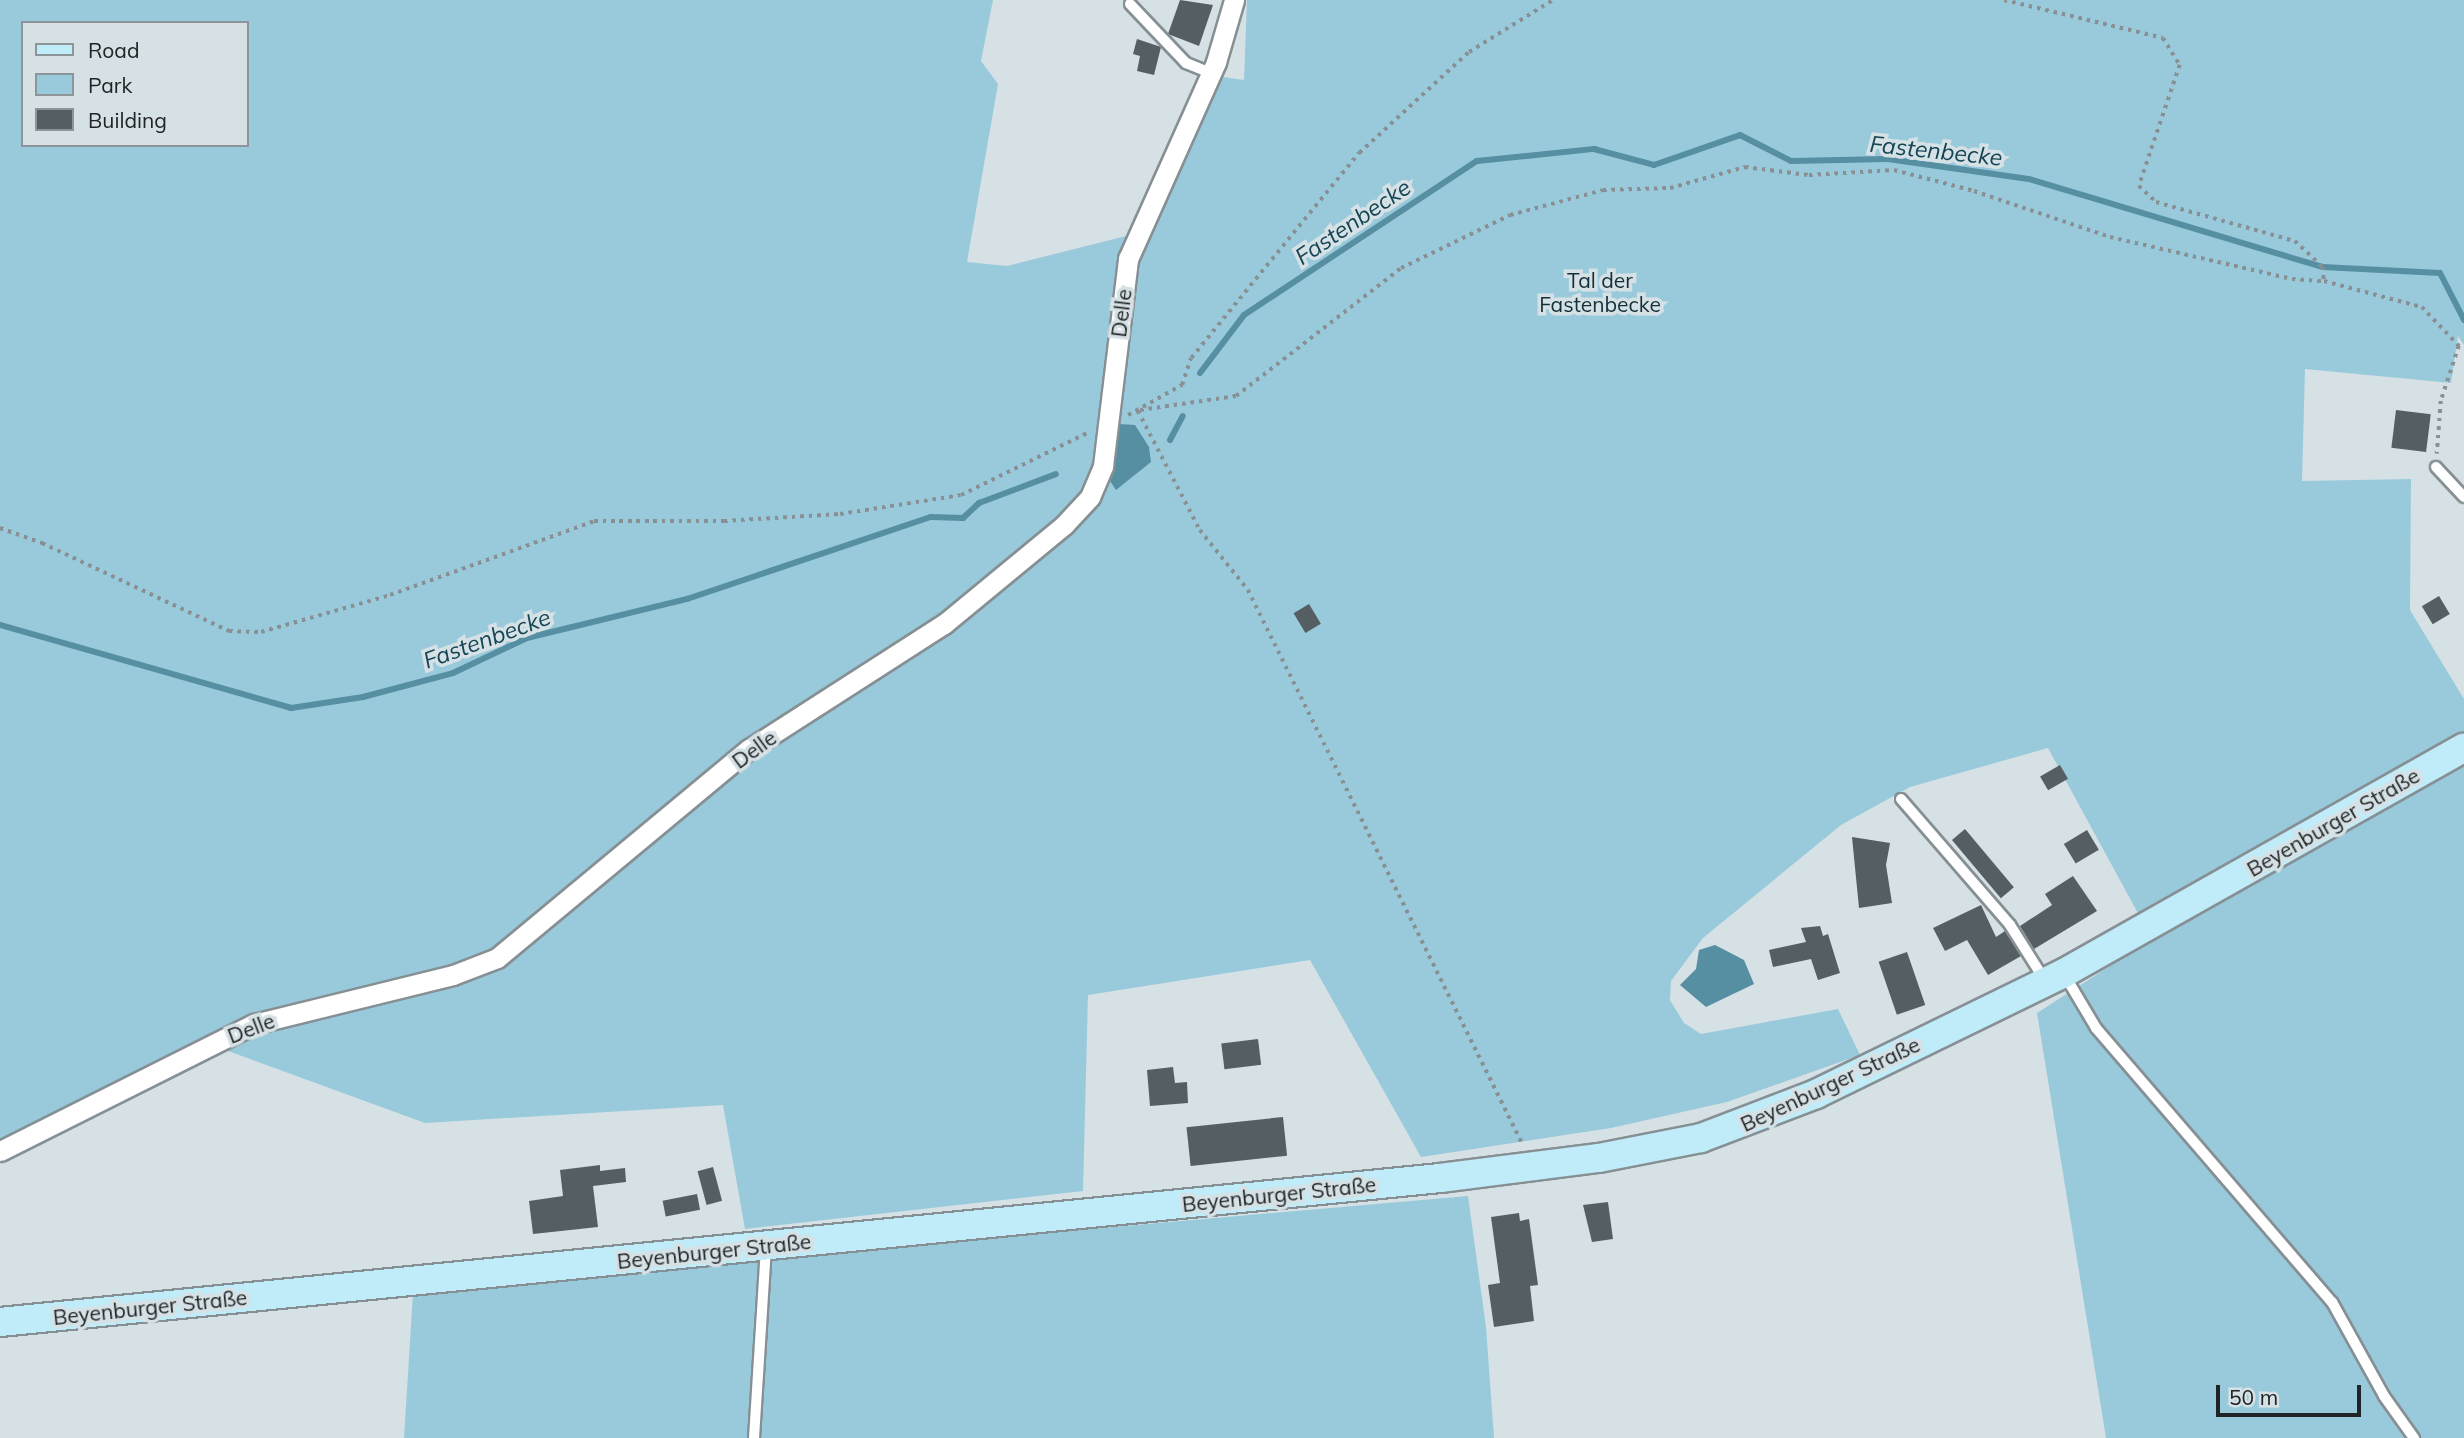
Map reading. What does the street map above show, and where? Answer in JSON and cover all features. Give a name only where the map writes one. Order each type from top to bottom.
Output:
[{"type":"main road","name":"Beyenburger Straße","points":[[0,1322],[1534,1168],[1662,1147],[1738,1127],[2055,977],[2464,748]]},
{"type":"street","name":"Delle","points":[[0,1151],[254,1024],[453,975],[497,958],[749,749],[944,624],[1064,525],[1090,496],[1104,466],[1128,259],[1212,72],[1234,0]]},
{"type":"lane","points":[[1130,4],[1186,63],[1212,72]]},
{"type":"lane","points":[[2436,467],[2464,497]]},
{"type":"lane","points":[[1900,799],[2332,1302],[2384,1396],[2414,1438]]},
{"type":"lane","points":[[754,1438],[766,1246]]},
{"type":"path","points":[[0,528],[42,542],[229,631],[261,632],[390,595],[594,522],[724,521],[840,514],[961,495],[1138,411],[1182,385],[1191,358],[1359,153],[1469,52],[1553,0]]},
{"type":"path","points":[[2004,0],[2163,38],[2180,65],[2139,186],[2156,202],[2295,241],[2323,267],[2324,281]]},
{"type":"path","points":[[1138,411],[1236,396],[1401,268],[1510,215],[1603,190],[1671,188],[1745,167],[1810,175],[1894,170],[2110,237],[2292,279],[2324,281],[2422,307],[2459,345],[2441,401],[2436,467]]},
{"type":"path","points":[[1138,411],[1200,530],[1248,590],[1534,1168]]},
{"type":"green space","name":"Tal der Fastenbecke","points":[[0,0],[993,0],[981,61],[998,84],[967,262],[1007,266],[1146,231],[1216,76],[1244,80],[1247,0],[2464,0],[2464,345],[2458,336],[2451,383],[2305,369],[2302,481],[2411,479],[2410,610],[2464,699],[2464,1438],[2106,1438],[2037,1013],[2152,939],[2048,748],[1910,787],[1841,825],[1703,938],[1671,981],[1670,1000],[1684,1023],[1701,1034],[1838,1009],[1860,1055],[1727,1102],[1611,1128],[1421,1157],[1310,960],[1088,995],[1083,1191],[745,1229],[723,1105],[425,1123],[220,1048],[0,1159]]},
{"type":"green space","points":[[1468,1196],[1486,1327],[1494,1438],[759,1438],[769,1257]]},
{"type":"green space","points":[[759,1255],[749,1438],[404,1438],[413,1293]]},
{"type":"shaded area","points":[[1119,424],[1135,425],[1149,447],[1151,462],[1116,490],[1106,475]]},
{"type":"shaded area","points":[[1715,945],[1744,960],[1754,984],[1706,1007],[1680,985],[1696,969],[1699,950]]},
{"type":"building","points":[[1180,0],[1213,5],[1199,46],[1168,34]]},
{"type":"building","points":[[1137,39],[1161,47],[1154,75],[1137,71],[1140,56],[1133,54]]},
{"type":"building","points":[[2396,410],[2431,414],[2426,452],[2391,448]]},
{"type":"building","points":[[2439,596],[2450,614],[2433,624],[2422,606]]},
{"type":"building","points":[[1309,604],[1321,624],[1305,633],[1294,613]]},
{"type":"building","points":[[2060,765],[2068,779],[2048,790],[2040,777]]},
{"type":"building","points":[[1965,829],[2014,887],[2001,898],[1952,840]]},
{"type":"building","points":[[2087,830],[2099,850],[2076,864],[2064,844]]},
{"type":"building","points":[[1852,837],[1890,843],[1886,865],[1892,903],[1859,908]]},
{"type":"building","points":[[2073,876],[2097,911],[2034,949],[2020,926],[2052,905],[2045,894]]},
{"type":"building","points":[[1981,905],[1996,937],[2005,931],[2021,956],[1988,975],[1967,940],[1945,951],[1933,928]]},
{"type":"building","points":[[1820,926],[1823,936],[1828,934],[1840,973],[1818,980],[1811,959],[1773,967],[1769,950],[1806,942],[1801,928]]},
{"type":"building","points":[[1907,952],[1925,1005],[1897,1015],[1879,962]]},
{"type":"building","points":[[1258,1039],[1261,1065],[1224,1069],[1221,1044]]},
{"type":"building","points":[[1173,1067],[1175,1083],[1187,1082],[1188,1103],[1150,1106],[1147,1070]]},
{"type":"building","points":[[1283,1117],[1287,1156],[1191,1166],[1187,1127]]},
{"type":"building","points":[[600,1165],[600,1171],[625,1168],[626,1182],[593,1186],[598,1227],[533,1234],[529,1201],[563,1196],[560,1170]]},
{"type":"building","points":[[713,1167],[722,1201],[707,1205],[698,1171]]},
{"type":"building","points":[[697,1194],[700,1210],[666,1216],[663,1201]]},
{"type":"building","points":[[1608,1202],[1613,1239],[1592,1242],[1583,1205]]},
{"type":"building","points":[[1519,1213],[1520,1221],[1529,1219],[1538,1285],[1530,1286],[1534,1321],[1494,1327],[1488,1285],[1500,1283],[1491,1217]]},
{"type":"waterway","name":"Fastenbecke","points":[[1200,373],[1244,315],[1477,161],[1594,149],[1654,165],[1740,135],[1791,161],[1888,159],[2029,179],[2323,267],[2440,273],[2464,320]]},
{"type":"waterway","name":"Fastenbecke","points":[[1170,440],[1183,416]]},
{"type":"waterway","name":"Fastenbecke","points":[[0,625],[291,708],[363,697],[453,673],[527,638],[687,599],[931,517],[963,518],[979,503],[1056,474]]}]
